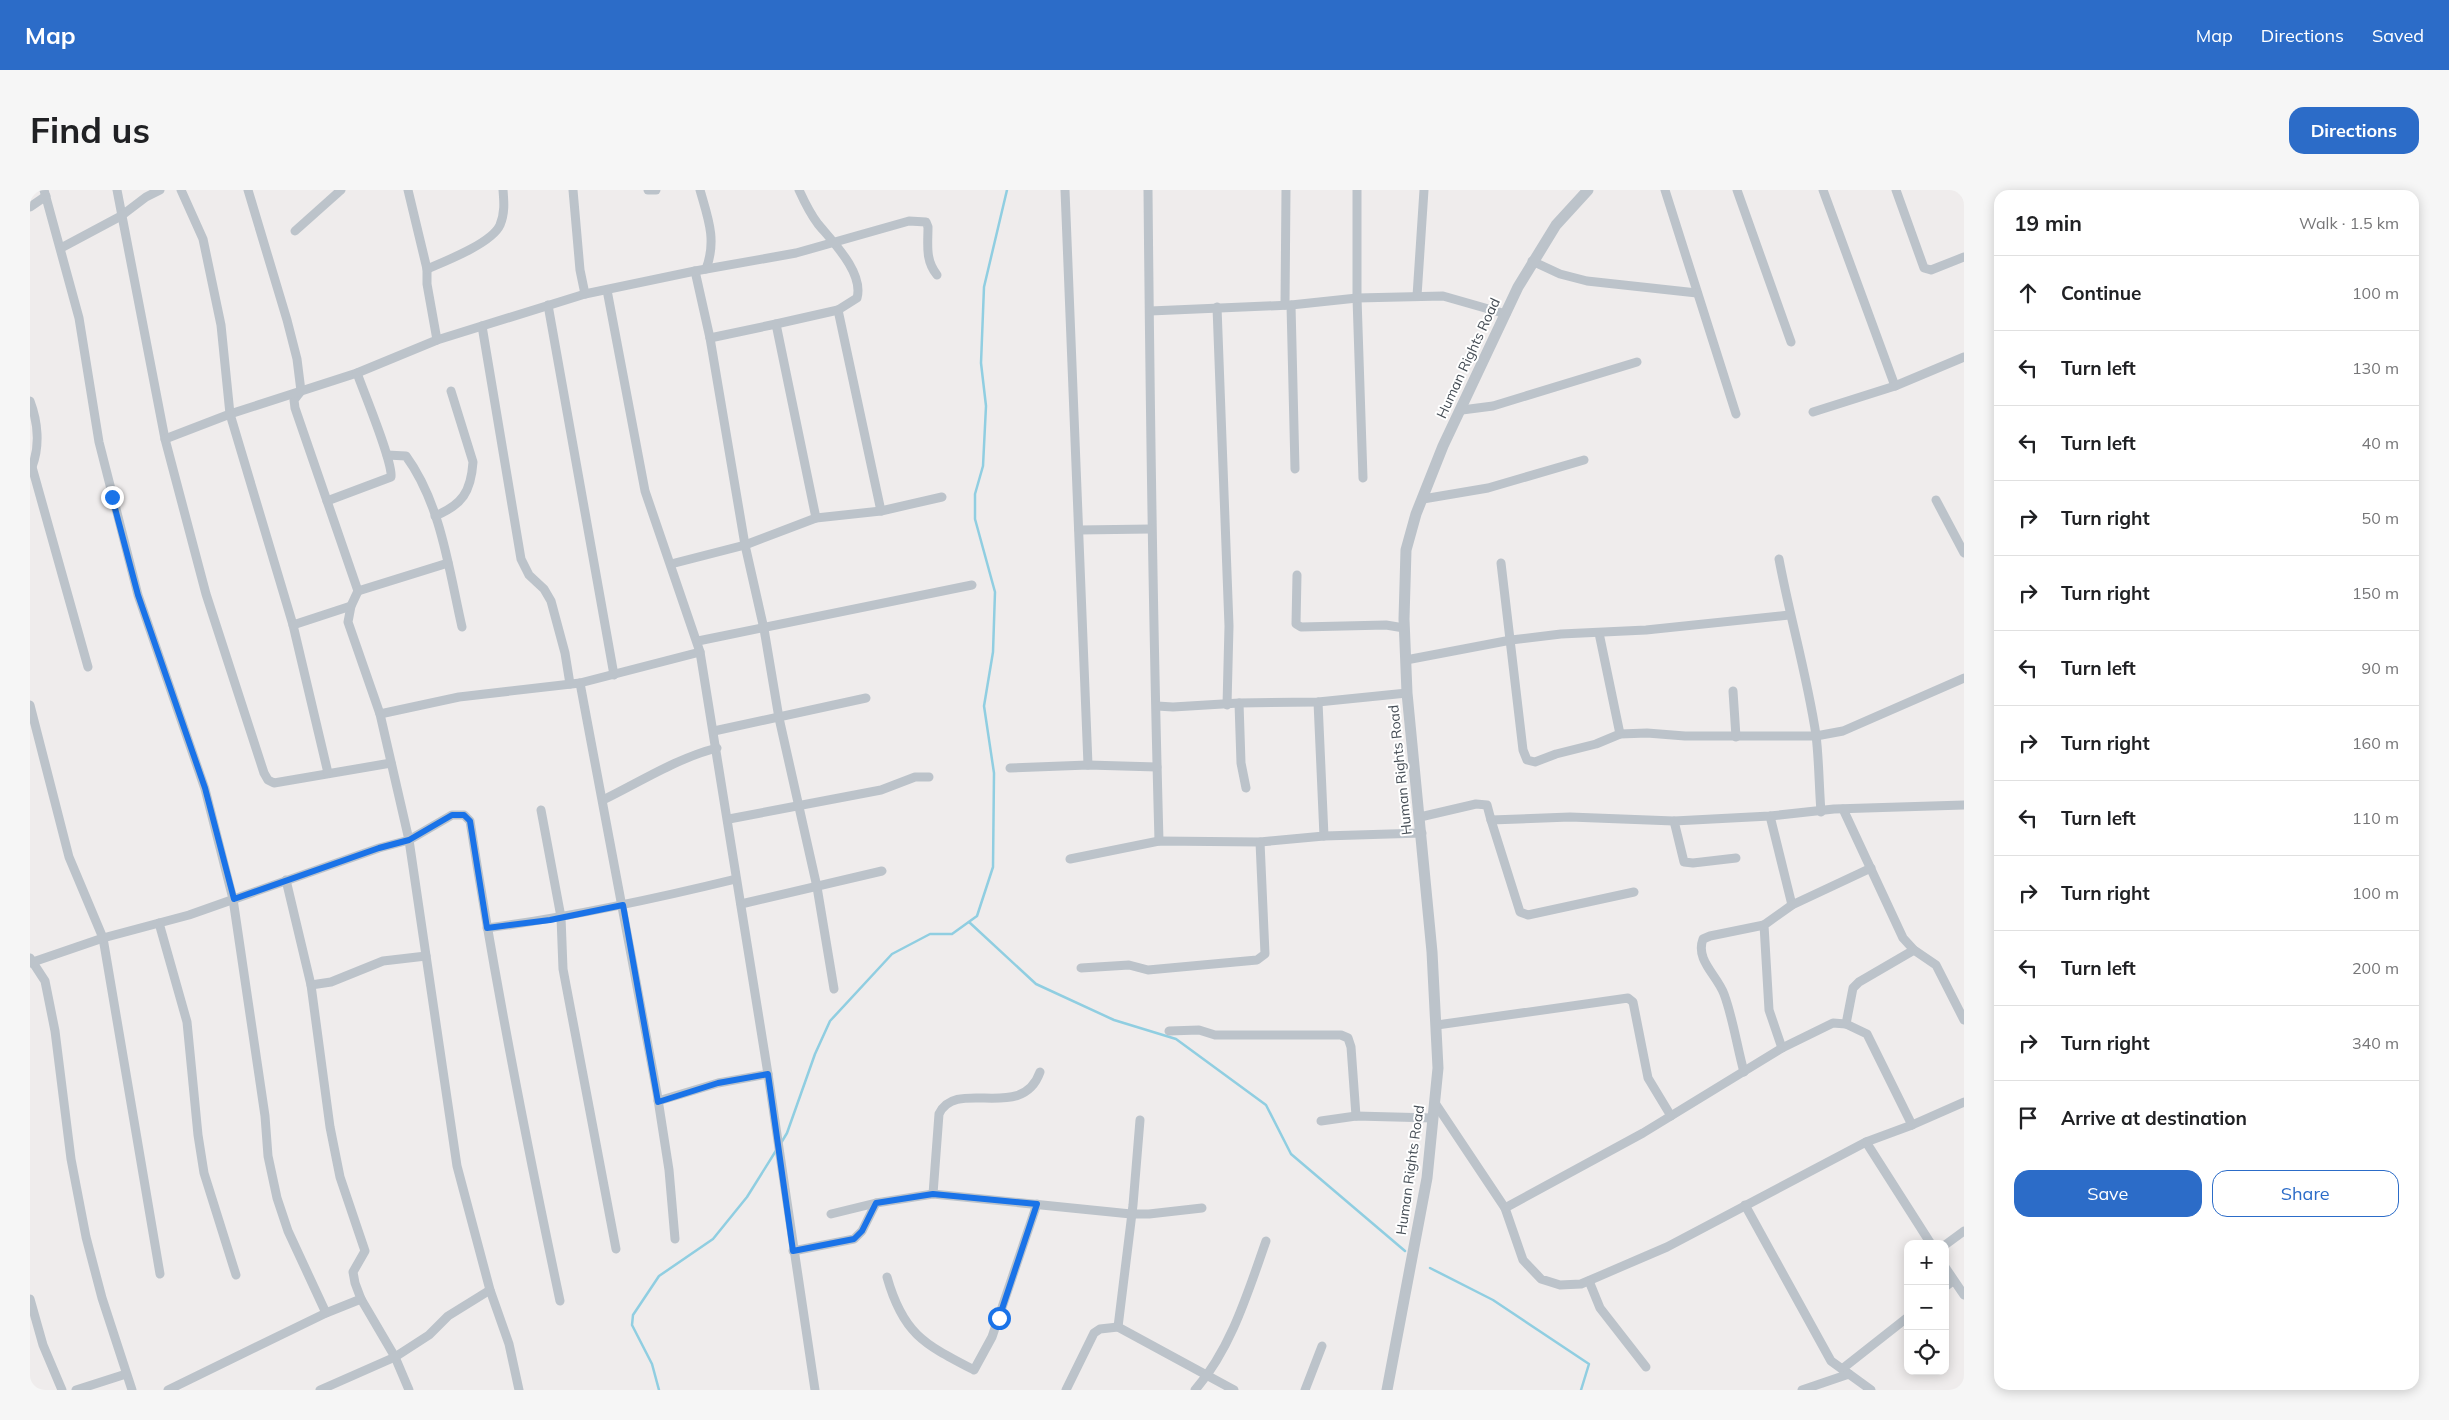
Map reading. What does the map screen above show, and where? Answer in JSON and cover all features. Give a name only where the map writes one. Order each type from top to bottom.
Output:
[{"type":"street","points":[[116,190],[165,439],[206,594],[264,773],[268,780],[274,783],[328,772],[391,763]]},
{"type":"street","points":[[61,248],[121,216],[146,197],[160,190]]},
{"type":"street","points":[[181,190],[203,239],[221,325],[230,414],[292,625],[328,772]]},
{"type":"street","points":[[248,190],[297,359],[301,391],[294,400],[295,408],[358,591],[351,606],[348,622],[380,714],[409,840],[457,1166],[490,1290],[509,1344],[519,1390]]},
{"type":"street","points":[[295,231],[341,190]]},
{"type":"street","points":[[408,190],[428,269],[428,284],[437,340]]},
{"type":"street","points":[[428,269],[468,251],[500,226],[505,207],[503,190]]},
{"type":"street","points":[[573,190],[580,270],[585,294]]},
{"type":"street","points":[[648,190],[656,190]]},
{"type":"street","points":[[700,190],[712,228],[713,240],[706,269]]},
{"type":"street","points":[[710,338],[838,310],[858,298],[859,292],[856,278],[835,243],[817,223],[800,190]]},
{"type":"street","points":[[1065,190],[1070,353],[1088,765]]},
{"type":"street","points":[[1148,190],[1151,529],[1159,841]]},
{"type":"street","points":[[1286,190],[1288,305],[1295,468]]},
{"type":"street","points":[[1357,190],[1356,298],[1363,478]]},
{"type":"street","points":[[1418,296],[1424,190]]},
{"type":"street","name":"Human Rights Road","points":[[1387,1390],[1427,1178],[1438,1068],[1437,1025],[1422,833],[1407,693],[1404,628],[1406,550],[1443,446],[1462,410],[1488,349],[1532,261],[1556,225],[1588,190]]},
{"type":"street","points":[[1664,190],[1736,414]]},
{"type":"street","points":[[1738,190],[1791,342]]},
{"type":"street","points":[[1823,190],[1895,386]]},
{"type":"street","points":[[1896,190],[1924,268],[1931,270],[1964,258]]},
{"type":"street","points":[[30,207],[45,193],[79,318],[99,442],[138,595],[205,788],[234,899],[265,1116],[268,1156],[277,1198],[288,1232],[326,1313]]},
{"type":"street","points":[[165,439],[230,414],[358,374],[437,340],[585,294],[695,271],[757,262],[920,220],[926,222],[928,227],[928,258],[936,275]]},
{"type":"street","points":[[1532,261],[1560,274],[1587,281],[1696,293]]},
{"type":"street","points":[[695,271],[710,338],[745,545],[764,629],[779,718],[817,887],[834,989]]},
{"type":"street","points":[[607,290],[645,491],[657,531],[671,564],[698,641],[718,748],[736,879],[768,1074],[815,1390]]},
{"type":"street","points":[[1150,311],[1288,305],[1356,298],[1443,296],[1506,314]]},
{"type":"street","points":[[548,306],[614,675]]},
{"type":"street","points":[[1216,307],[1229,626],[1227,705]]},
{"type":"street","points":[[838,310],[881,511]]},
{"type":"street","points":[[776,324],[816,518]]},
{"type":"street","points":[[482,326],[521,559],[529,575],[544,589],[551,601],[570,684]]},
{"type":"street","points":[[1814,412],[1895,386],[1964,357]]},
{"type":"street","points":[[1462,410],[1493,406],[1637,362]]},
{"type":"street","points":[[327,501],[391,478],[392,471],[387,455],[358,374]]},
{"type":"street","points":[[435,516],[459,502],[466,494],[472,474],[473,462],[462,432],[451,391]]},
{"type":"street","points":[[30,401],[35,413],[38,438],[37,454],[31,468],[88,666]]},
{"type":"street","points":[[387,455],[406,456],[417,472],[435,516],[448,563],[462,627]]},
{"type":"street","points":[[1423,499],[1488,488],[1584,460]]},
{"type":"street","points":[[671,564],[745,545],[816,518],[881,511],[942,496]]},
{"type":"street","points":[[1936,500],[1964,553]]},
{"type":"street","points":[[1079,530],[1151,529]]},
{"type":"street","points":[[1779,559],[1789,615],[1798,640],[1816,736],[1821,812]]},
{"type":"street","points":[[358,591],[448,563]]},
{"type":"street","points":[[1501,563],[1523,750],[1527,760],[1535,762],[1556,754],[1596,744],[1620,734],[1647,732],[1736,737],[1816,736],[1843,731],[1964,678]]},
{"type":"street","points":[[1297,574],[1296,624],[1301,627],[1386,625],[1404,628]]},
{"type":"street","points":[[698,641],[972,585]]},
{"type":"street","points":[[292,625],[351,606]]},
{"type":"street","points":[[1406,660],[1511,640],[1561,634],[1600,634],[1789,615]]},
{"type":"street","points":[[1600,634],[1620,734]]},
{"type":"street","points":[[380,714],[458,697],[580,683],[700,652]]},
{"type":"street","points":[[580,683],[623,905],[658,1102],[669,1170],[674,1239]]},
{"type":"street","points":[[1733,690],[1736,737]]},
{"type":"street","points":[[1157,706],[1173,708],[1239,703],[1318,702],[1407,693]]},
{"type":"street","points":[[714,731],[779,718],[831,704],[866,698]]},
{"type":"street","points":[[1318,702],[1324,836]]},
{"type":"street","points":[[1239,703],[1241,763],[1246,788]]},
{"type":"street","points":[[30,705],[69,857],[103,938],[160,1274]]},
{"type":"street","points":[[603,800],[645,778],[706,751],[718,748]]},
{"type":"street","points":[[1010,768],[1088,765],[1157,767]]},
{"type":"street","points":[[729,819],[800,807],[881,790],[915,777],[929,777]]},
{"type":"street","points":[[1420,817],[1476,804],[1487,805],[1520,912],[1528,915],[1634,892]]},
{"type":"street","points":[[1491,820],[1570,817],[1674,821],[1770,816],[1843,809],[1964,805]]},
{"type":"street","points":[[1843,809],[1903,938],[1914,950],[1936,965],[1960,1001],[1964,1020]]},
{"type":"street","points":[[541,810],[561,918],[563,969],[616,1249]]},
{"type":"street","points":[[132,1390],[86,1237],[71,1159],[55,1030],[45,981],[31,961],[234,899],[379,848],[409,840],[452,815],[464,815],[470,821],[520,1113],[560,1301]]},
{"type":"street","points":[[1770,816],[1792,905]]},
{"type":"street","points":[[1674,821],[1684,862],[1693,863],[1736,858]]},
{"type":"street","points":[[1070,859],[1159,841],[1260,842],[1324,836],[1422,833]]},
{"type":"street","points":[[1080,968],[1129,965],[1148,970],[1262,958],[1265,954],[1260,842]]},
{"type":"street","points":[[1744,1072],[1724,995],[1709,971],[1700,946],[1703,939],[1764,925],[1792,905],[1871,868]]},
{"type":"street","points":[[741,904],[882,871]]},
{"type":"street","points":[[487,928],[561,918],[653,900],[736,879]]},
{"type":"street","points":[[286,880],[311,986],[330,1127],[340,1177],[365,1251],[353,1272],[361,1299],[395,1357],[409,1390]]},
{"type":"street","points":[[159,923],[188,1022],[198,1135],[204,1173],[236,1275]]},
{"type":"street","points":[[1764,925],[1768,1010],[1782,1048]]},
{"type":"street","points":[[1846,1024],[1853,988],[1859,982],[1914,950]]},
{"type":"street","points":[[311,986],[331,982],[383,961],[426,956]]},
{"type":"street","points":[[1437,1025],[1628,998],[1633,1002],[1648,1078],[1671,1116]]},
{"type":"street","points":[[1504,1208],[1671,1116],[1782,1048],[1833,1023],[1846,1024],[1867,1034],[1912,1125]]},
{"type":"street","points":[[1169,1031],[1199,1030],[1215,1035],[1341,1035],[1348,1038],[1351,1047],[1356,1116]]},
{"type":"street","points":[[933,1194],[939,1114],[942,1106],[950,1100],[1005,1098],[1021,1094],[1036,1085],[1040,1072]]},
{"type":"street","points":[[658,1102],[718,1083],[768,1074]]},
{"type":"street","points":[[1435,1103],[1504,1208],[1523,1260],[1532,1272],[1541,1279],[1560,1285],[1581,1284],[1666,1247],[1866,1142],[1912,1125],[1964,1102]]},
{"type":"street","points":[[1320,1121],[1356,1116],[1433,1118]]},
{"type":"street","points":[[1118,1327],[1140,1120]]},
{"type":"street","points":[[1866,1142],[1928,1240]]},
{"type":"street","points":[[831,1214],[876,1203],[933,1194],[1131,1214],[1149,1214],[1202,1208]]},
{"type":"street","points":[[793,1251],[854,1239],[862,1231],[876,1203]]},
{"type":"street","points":[[887,1277],[895,1304],[912,1330],[929,1346],[974,1370],[989,1343],[999,1318],[1037,1204]]},
{"type":"street","points":[[1745,1205],[1831,1361],[1871,1390]]},
{"type":"street","points":[[1949,1242],[1964,1231]]},
{"type":"street","points":[[1195,1390],[1208,1376],[1241,1312],[1266,1241]]},
{"type":"street","points":[[1949,1273],[1964,1295]]},
{"type":"street","points":[[1589,1281],[1600,1308],[1646,1368]]},
{"type":"street","points":[[1948,1285],[1954,1281]]},
{"type":"street","points":[[320,1390],[395,1357],[430,1335],[448,1316],[490,1290]]},
{"type":"street","points":[[30,1299],[43,1345],[62,1390]]},
{"type":"street","points":[[168,1390],[326,1313],[361,1299]]},
{"type":"street","points":[[1802,1390],[1845,1371],[1904,1320]]},
{"type":"street","points":[[1066,1390],[1094,1334],[1100,1329],[1118,1327],[1234,1390]]},
{"type":"street","points":[[1305,1390],[1322,1346]]},
{"type":"street","points":[[76,1390],[126,1374]]},
{"type":"waterway","points":[[781,1143],[787,1133],[815,1054],[830,1021],[892,954],[930,934],[952,934],[977,916],[993,867],[994,773],[984,706],[993,652],[995,592],[975,519],[975,494],[983,466],[986,406],[981,363],[984,287],[1007,190]]},
{"type":"waterway","points":[[969,922],[1036,984],[1114,1020],[1176,1039],[1266,1105],[1291,1154],[1405,1251]]},
{"type":"waterway","points":[[659,1390],[652,1364],[632,1325],[633,1315],[659,1276],[713,1239],[747,1197],[777,1149]]},
{"type":"waterway","points":[[1430,1268],[1493,1300],[1589,1364],[1581,1390]]},
{"type":"route","points":[[112,497],[138,595],[205,788],[234,899],[379,848],[409,840],[452,815],[464,815],[470,821],[487,928],[550,920],[623,905],[658,1102],[718,1083],[768,1074],[793,1251],[847,1242],[854,1239],[862,1231],[876,1203],[933,1194],[1037,1204],[999,1318]]}]
